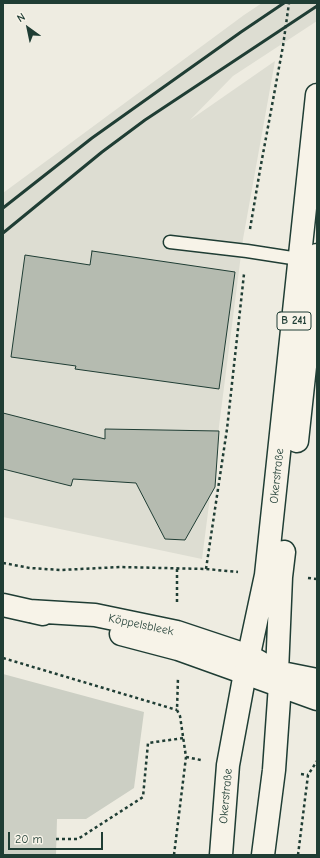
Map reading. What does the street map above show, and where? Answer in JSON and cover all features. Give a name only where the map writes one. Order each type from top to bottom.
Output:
[{"type":"main road","name":"Okerstraße","points":[[263,855],[274,770],[279,679],[281,577],[311,258],[317,95]]},
{"type":"main road","name":"Okerstraße","points":[[221,855],[228,765],[266,575],[311,258]]},
{"type":"main road","name":"Köppelsbleek","points":[[3,605],[29,611],[95,615],[177,632],[279,679]]},
{"type":"main road","points":[[279,679],[317,680]]},
{"type":"main road","points":[[279,679],[317,699]]},
{"type":"lane","points":[[170,242],[311,258]]},
{"type":"path","points":[[3,563],[30,568],[61,570],[120,567],[206,569],[227,429],[246,251],[283,46],[289,3]]},
{"type":"path","points":[[3,658],[178,710],[184,738],[186,757],[174,855]]},
{"type":"path","points":[[56,839],[78,839],[143,797],[148,743],[184,738]]},
{"type":"path","points":[[298,855],[308,775],[317,762]]},
{"type":"shaded area","points":[[262,3],[317,3],[317,21],[233,76],[190,120],[275,61],[243,239],[202,559],[3,517],[3,193]]},
{"type":"shaded area","points":[[3,674],[144,712],[134,788],[86,819],[57,819],[56,855],[3,855]]},
{"type":"building","points":[[92,251],[235,272],[219,389],[75,369],[76,366],[11,357],[25,255],[90,265]]},
{"type":"building","points":[[3,413],[105,439],[105,429],[219,431],[215,487],[185,540],[165,539],[136,483],[73,479],[71,486],[3,469]]},
{"type":"railway","points":[[3,208],[92,138],[284,3]]},
{"type":"railway","points":[[3,233],[102,152],[145,120],[317,6]]}]
